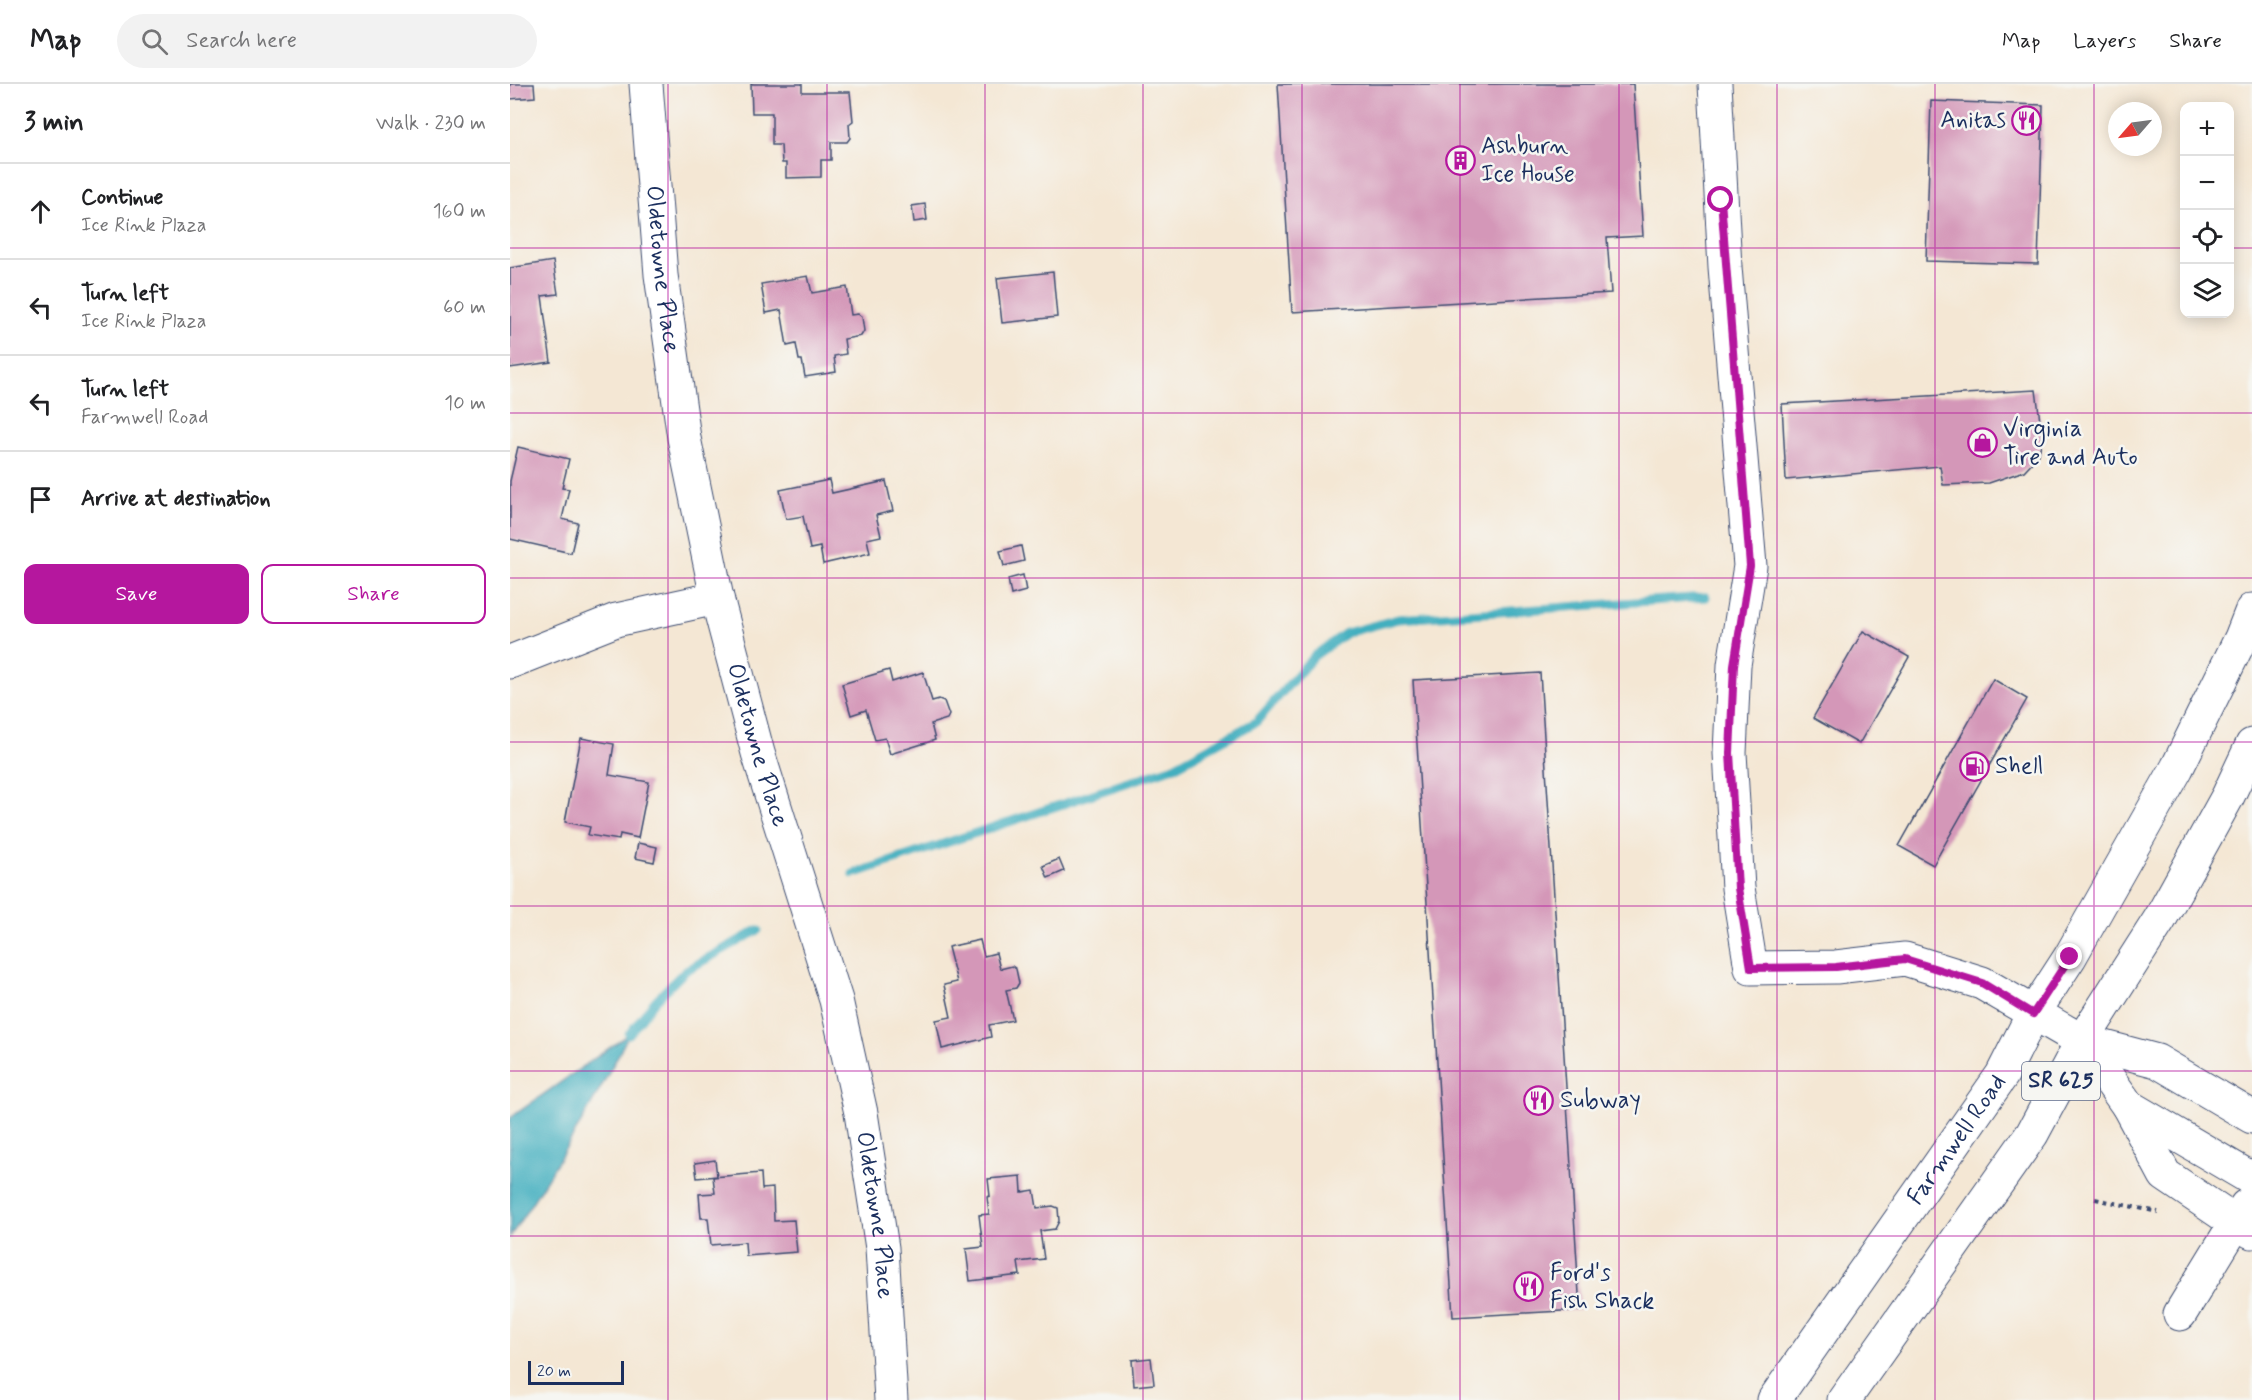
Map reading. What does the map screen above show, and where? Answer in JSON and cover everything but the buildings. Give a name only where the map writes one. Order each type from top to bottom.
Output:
[{"type":"street","name":"Oldetowne Place","points":[[646,84],[661,275],[684,438],[717,598],[758,753],[836,1000],[861,1113],[882,1248],[891,1400]]},
{"type":"street","points":[[1715,84],[1725,267],[1750,566],[1734,665],[1730,753],[1738,888],[1751,968],[1836,967],[1905,959],[1982,983],[2082,1041],[2157,1061],[2252,1117]]},
{"type":"street","points":[[510,662],[616,620],[717,598]]},
{"type":"street","name":"Farmwell Road","points":[[1774,1400],[2002,1075],[2033,1014],[2070,957],[2177,768],[2241,638],[2252,610]]},
{"type":"street","name":"SR 625","points":[[1844,1400],[2032,1134],[2082,1041],[2160,919],[2228,796],[2252,745]]},
{"type":"street","points":[[2082,1041],[2128,1106],[2165,1175],[2246,1217],[2180,1314]]},
{"type":"street","points":[[2128,1106],[2252,1179]]},
{"type":"path","points":[[2095,1199],[2157,1211],[2167,1217]]},
{"type":"water","points":[[629,1034],[602,1086],[510,1237],[510,1118]]},
{"type":"waterway","points":[[853,874],[1174,767],[1256,722],[1314,656],[1346,633],[1398,619],[1706,597]]},
{"type":"waterway","points":[[629,1034],[655,1001],[685,971],[758,930]]},
{"type":"place","name":"Anitas","points":[[2027,120]]},
{"type":"place","name":"Ashburn Ice House","points":[[1460,160]]},
{"type":"place","name":"Virginia Tire and Auto","points":[[1982,443]]},
{"type":"place","name":"Shell","points":[[1974,766]]},
{"type":"place","name":"Subway","points":[[1539,1100]]},
{"type":"place","name":"Ford's Fish Shack","points":[[1529,1287]]},
{"type":"route","points":[[1721,200],[1750,566],[1734,665],[1730,753],[1738,888],[1751,968],[1836,967],[1905,959],[1982,983],[2033,1014],[2070,957]]}]
